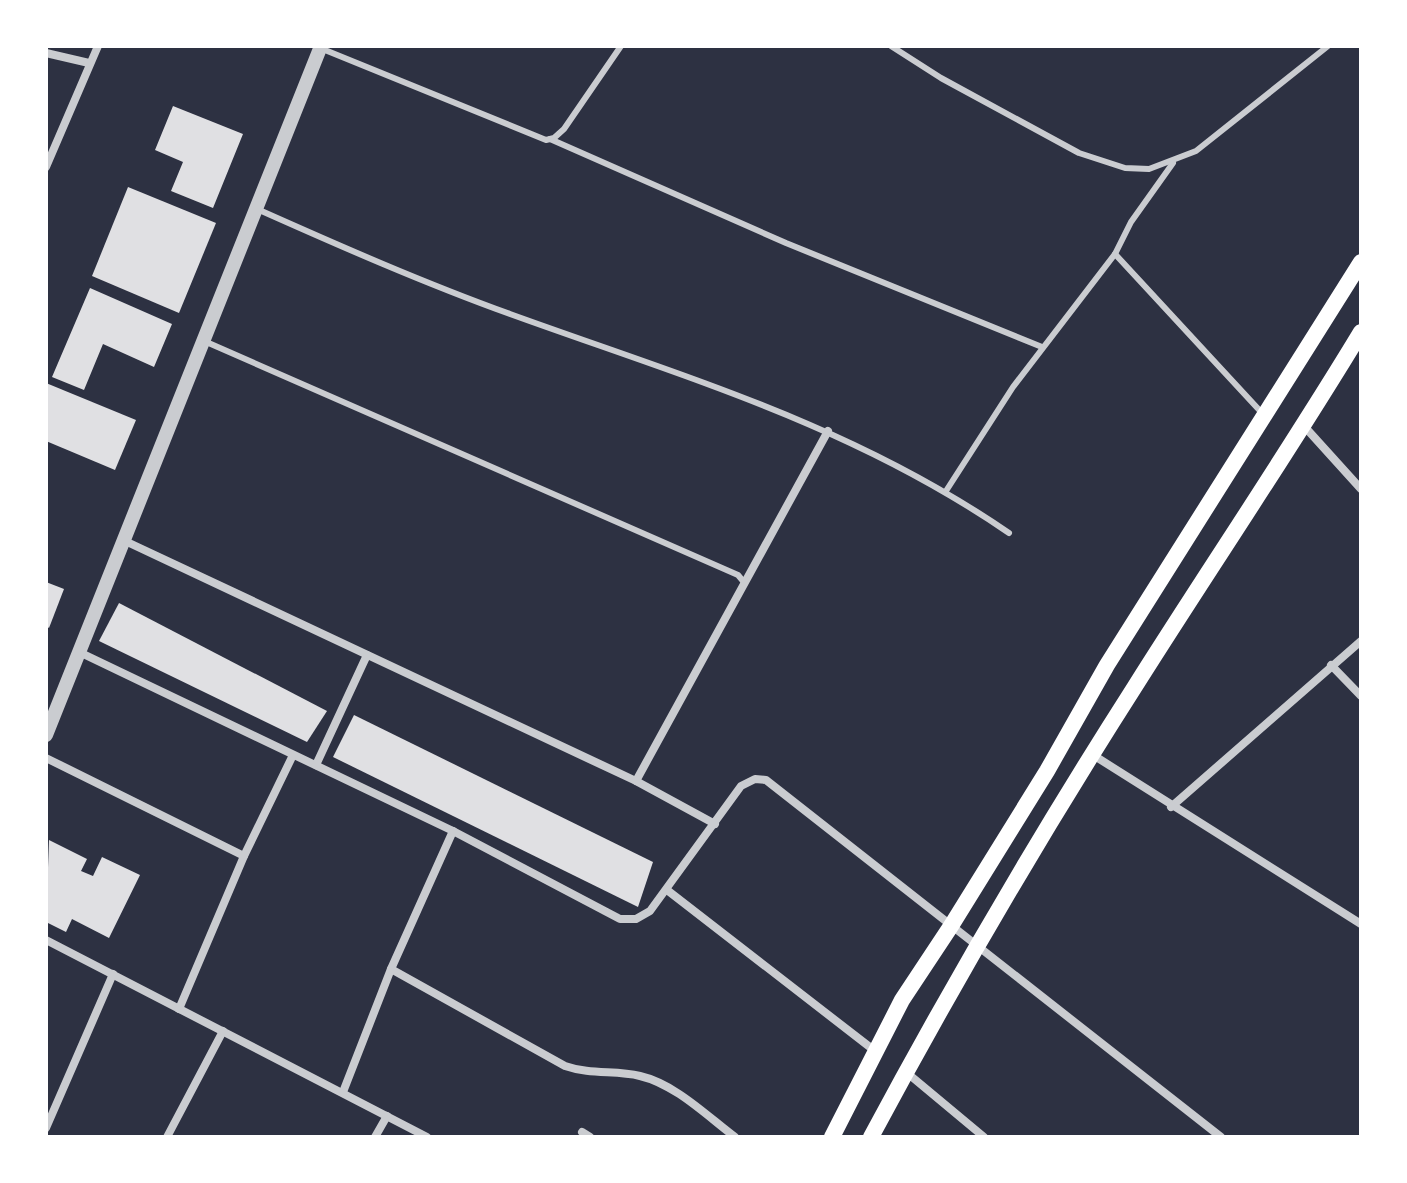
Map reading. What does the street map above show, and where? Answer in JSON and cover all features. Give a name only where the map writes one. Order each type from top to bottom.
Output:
[{"type":"main road","points":[[832,1137],[902,1000],[1047,771],[1107,665],[1361,262]]},
{"type":"main road","points":[[871,1137],[976,945],[1361,332]]},
{"type":"street","points":[[46,167],[98,46]]},
{"type":"street","points":[[46,735],[320,47]]},
{"type":"street","points":[[46,53],[89,63]]},
{"type":"street","points":[[1304,426],[1361,489]]},
{"type":"street","points":[[636,781],[828,431]]},
{"type":"street","points":[[125,541],[636,781],[715,824]]},
{"type":"street","points":[[1171,807],[1361,641]]},
{"type":"street","points":[[79,652],[453,831],[620,919],[643,916],[667,890],[741,786],[755,779],[766,780],[1221,1137]]},
{"type":"street","points":[[316,765],[367,655]]},
{"type":"street","points":[[1331,665],[1361,696]]},
{"type":"street","points":[[179,1009],[244,856],[293,755]]},
{"type":"street","points":[[1093,755],[1361,924]]},
{"type":"street","points":[[46,758],[244,856]]},
{"type":"street","points":[[343,1092],[391,969],[453,831]]},
{"type":"street","points":[[667,890],[875,1051]]},
{"type":"street","points":[[46,940],[427,1137]]},
{"type":"street","points":[[391,969],[565,1066],[596,1074],[637,1075],[657,1082],[735,1137]]},
{"type":"street","points":[[46,1128],[113,974]]},
{"type":"street","points":[[167,1137],[223,1031]]},
{"type":"street","points":[[906,1072],[984,1137]]},
{"type":"street","points":[[375,1137],[387,1116]]},
{"type":"lane","points":[[550,139],[564,129],[621,46]]},
{"type":"lane","points":[[891,46],[941,78],[1079,153],[1125,168],[1149,169],[1173,163],[1223,133],[1328,46]]},
{"type":"lane","points":[[320,47],[550,139],[786,243],[1042,347]]},
{"type":"lane","points":[[946,491],[1042,347],[1115,254],[1131,222],[1173,163]]},
{"type":"lane","points":[[257,209],[509,313],[677,370],[828,431],[946,491],[1009,533]]},
{"type":"lane","points":[[1115,254],[1265,416]]},
{"type":"lane","points":[[204,341],[738,575],[743,581]]},
{"type":"building","points":[[173,106],[243,134],[213,208],[171,191],[183,162],[155,150]]},
{"type":"building","points":[[128,187],[216,223],[179,313],[92,276]]},
{"type":"building","points":[[90,288],[172,324],[154,367],[103,344],[84,390],[52,377]]},
{"type":"building","points":[[46,383],[136,420],[115,470],[46,441]]},
{"type":"building","points":[[46,582],[64,589],[49,628],[46,626]]},
{"type":"building","points":[[119,603],[327,711],[307,742],[99,641]]},
{"type":"building","points":[[354,715],[653,862],[638,907],[333,757]]},
{"type":"building","points":[[49,840],[87,859],[81,871],[93,876],[102,857],[140,875],[109,938],[72,919],[66,932],[46,922]]}]
